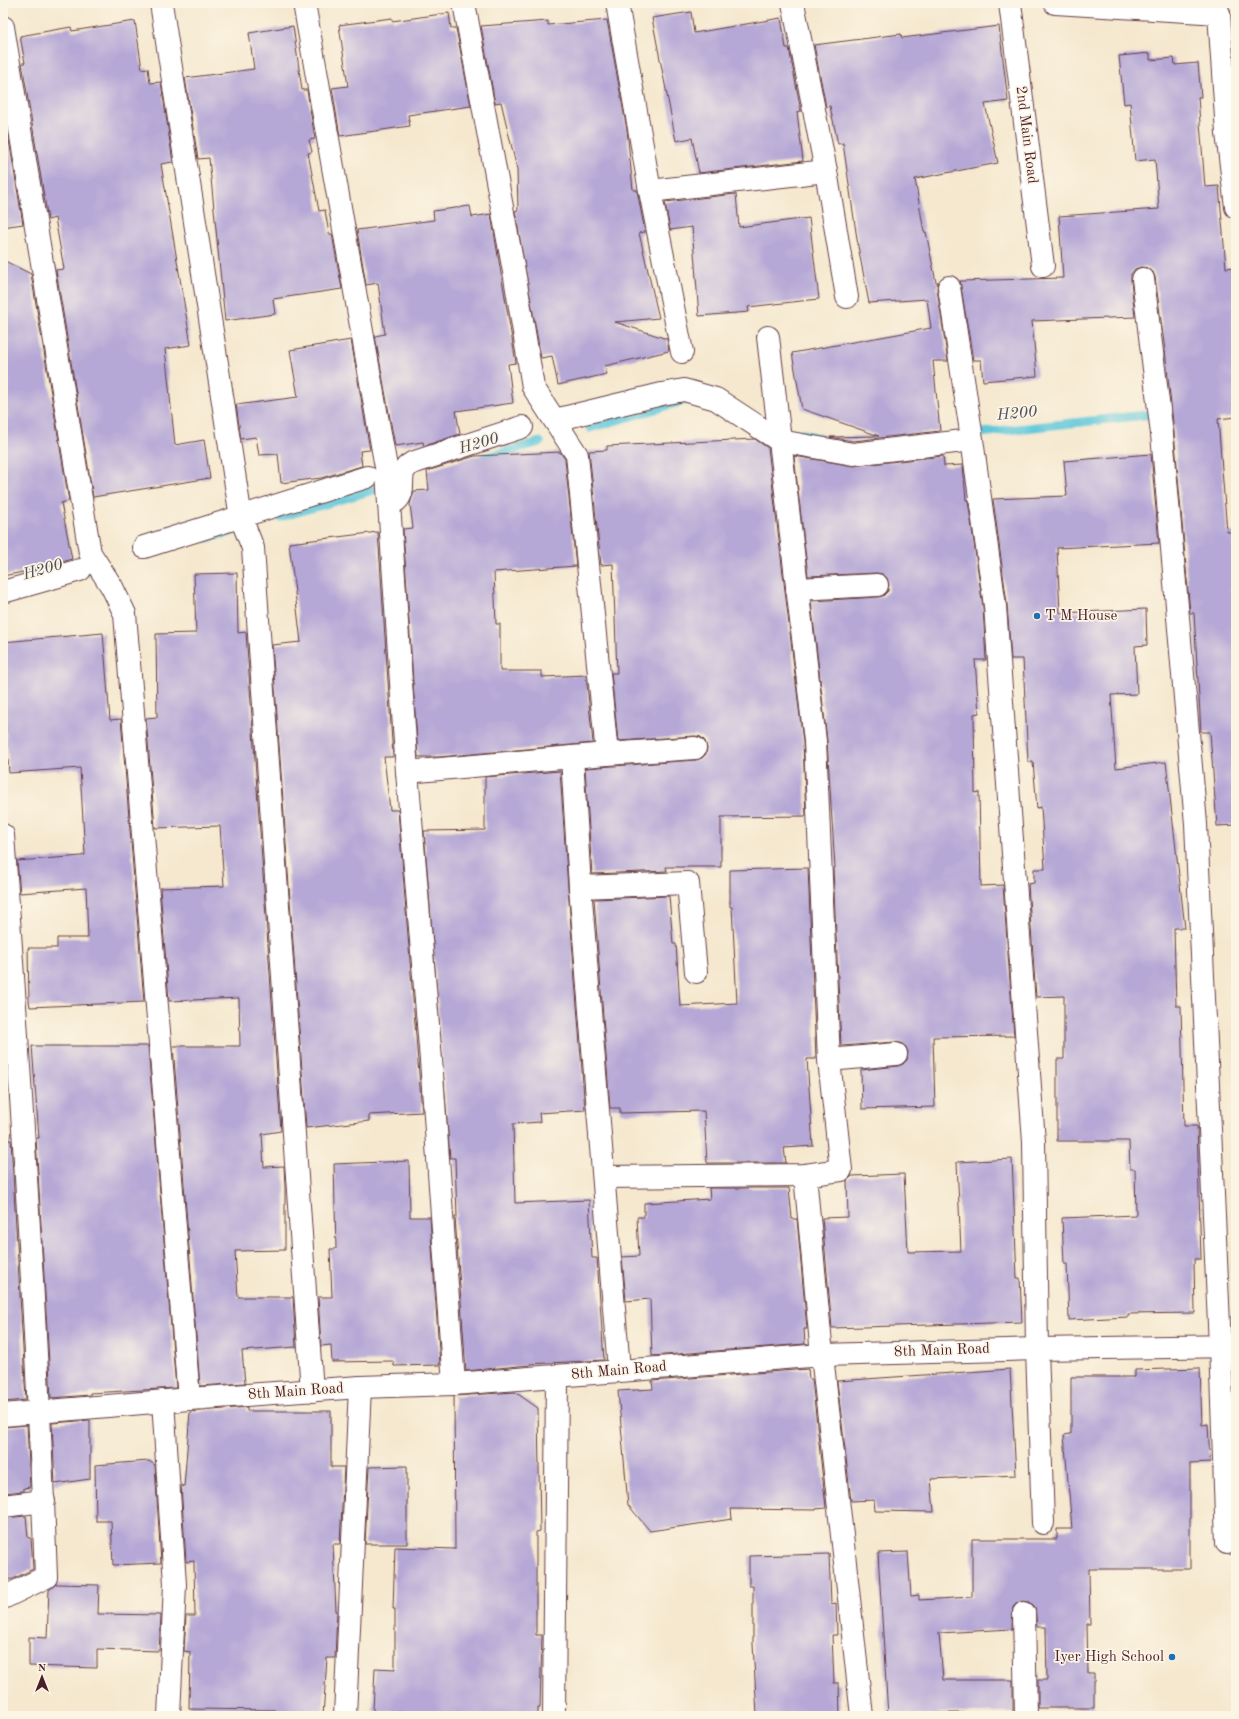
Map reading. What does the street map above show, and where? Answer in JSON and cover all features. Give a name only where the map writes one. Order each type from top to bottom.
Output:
[{"type":"street","points":[[161,3],[241,518],[253,548],[312,1391]]},
{"type":"street","points":[[304,3],[386,473],[407,772],[431,1060],[454,1384]]},
{"type":"street","points":[[464,3],[516,277],[533,387],[577,455],[607,754]]},
{"type":"street","points":[[617,3],[650,191],[682,352]]},
{"type":"street","points":[[794,3],[826,171],[847,297]]},
{"type":"street","name":"2nd Main Road","points":[[1010,3],[1043,266]]},
{"type":"street","points":[[1055,3],[1219,13],[1232,133],[1236,207]]},
{"type":"street","points":[[3,27],[11,123],[90,553],[112,587],[125,614],[189,1399]]},
{"type":"street","points":[[650,191],[826,171]]},
{"type":"street","points":[[1143,279],[1162,434],[1196,824],[1228,1346],[1227,1543]]},
{"type":"street","points":[[949,287],[995,606],[1034,1142],[1037,1349],[1043,1523]]},
{"type":"street","points":[[604,1177],[805,1175],[841,1170],[829,1060],[815,741],[768,337]]},
{"type":"street","points":[[555,420],[684,390],[716,400],[780,441],[853,454],[972,440]]},
{"type":"street","points":[[388,506],[398,500],[402,491],[402,475],[406,466],[522,427]]},
{"type":"street","points":[[144,547],[241,518],[368,477]]},
{"type":"street","points":[[3,592],[80,570]]},
{"type":"street","points":[[797,589],[877,585]]},
{"type":"street","points":[[407,772],[607,754],[695,748]]},
{"type":"street","points":[[572,757],[580,887],[619,1370]]},
{"type":"street","points":[[3,835],[8,967],[39,1413],[44,1501],[46,1578],[3,1598]]},
{"type":"street","points":[[580,887],[688,882],[696,972]]},
{"type":"street","points":[[829,1060],[896,1054]]},
{"type":"street","points":[[805,1175],[822,1355],[862,1716]]},
{"type":"street","name":"8th Main Road","points":[[3,1415],[189,1399],[360,1387],[454,1384],[822,1355],[1037,1349],[1228,1346]]},
{"type":"street","points":[[554,1716],[557,1376]]},
{"type":"street","points":[[345,1716],[360,1387]]},
{"type":"street","points":[[163,1401],[175,1584],[170,1716]]},
{"type":"street","points":[[3,1506],[44,1501]]},
{"type":"street","points":[[1024,1613],[1026,1716]]},
{"type":"building","points":[[691,12],[694,33],[781,18],[786,48],[789,48],[801,111],[797,112],[803,161],[699,173],[692,138],[676,141],[652,18]]},
{"type":"building","points":[[449,13],[451,28],[456,28],[471,106],[408,115],[410,126],[340,136],[332,88],[348,86],[339,25],[392,18],[392,21]]},
{"type":"building","points":[[607,20],[627,130],[633,190],[637,190],[645,232],[639,233],[659,318],[615,322],[667,339],[669,351],[605,366],[607,374],[558,385],[552,356],[541,358],[515,211],[518,210],[517,169],[501,102],[495,103],[481,26],[548,21],[548,25]]},
{"type":"building","points":[[135,21],[142,69],[148,68],[150,83],[161,82],[173,162],[161,164],[191,345],[165,349],[175,445],[204,440],[210,478],[93,497],[56,270],[64,269],[55,218],[48,220],[22,63],[25,63],[20,36],[71,27],[72,31]]},
{"type":"building","points":[[293,26],[302,90],[307,90],[315,139],[309,140],[312,152],[308,153],[319,211],[325,210],[329,234],[332,234],[342,289],[273,299],[275,314],[225,321],[209,158],[198,159],[185,78],[254,69],[249,33]]},
{"type":"building","points":[[999,26],[1008,101],[985,104],[998,163],[915,179],[924,232],[926,232],[936,282],[938,282],[937,289],[948,361],[933,361],[940,431],[853,441],[830,437],[879,436],[802,409],[792,353],[931,328],[927,299],[869,303],[858,246],[843,143],[838,144],[830,106],[826,107],[814,45],[901,34],[902,38]]},
{"type":"building","points":[[1150,53],[1150,60],[1174,58],[1175,65],[1198,63],[1201,97],[1198,97],[1205,187],[1219,186],[1226,268],[1236,267],[1236,417],[1218,419],[1227,532],[1236,532],[1236,825],[1217,826],[1210,732],[1201,732],[1194,613],[1190,613],[1174,432],[1165,350],[1155,277],[1153,272],[1148,268],[1141,267],[1135,269],[1131,274],[1135,317],[1032,321],[1037,376],[983,381],[981,360],[973,360],[960,281],[1063,278],[1059,216],[1159,209],[1155,159],[1135,161],[1130,103],[1124,104],[1119,56]]},
{"type":"building","points":[[3,104],[23,224],[3,227]]},
{"type":"building","points":[[736,194],[739,227],[809,218],[819,299],[748,307],[749,312],[699,316],[692,227],[670,230],[665,202]]},
{"type":"building","points":[[470,206],[472,217],[491,214],[516,363],[508,364],[513,403],[456,411],[460,434],[424,446],[423,442],[395,446],[375,336],[385,334],[378,283],[366,285],[357,230],[434,220],[433,211]]},
{"type":"building","points":[[3,260],[31,274],[69,501],[61,503],[72,559],[33,570],[3,576],[3,418],[8,417],[3,391]]},
{"type":"building","points":[[351,340],[370,450],[360,451],[362,466],[321,478],[281,483],[278,454],[259,455],[256,437],[241,439],[236,405],[298,397],[290,350]]},
{"type":"building","points":[[755,439],[768,448],[803,742],[806,816],[721,817],[721,867],[666,867],[667,871],[592,874],[585,768],[696,760],[702,758],[706,754],[707,748],[705,741],[701,737],[695,736],[618,741],[611,673],[617,673],[613,564],[601,565],[589,451],[607,450],[607,446]]},
{"type":"building","points":[[560,452],[565,459],[576,566],[494,572],[496,624],[500,624],[500,671],[542,671],[542,677],[586,675],[593,743],[439,757],[418,757],[403,529],[413,528],[410,504],[414,491],[429,490],[427,471],[475,456]]},
{"type":"building","points":[[1151,454],[1159,543],[1057,548],[1060,613],[1146,609],[1147,645],[1135,646],[1137,694],[1111,695],[1116,768],[1166,762],[1185,928],[1174,928],[1176,1006],[1181,1006],[1184,1126],[1197,1126],[1201,1259],[1194,1259],[1195,1313],[1128,1314],[1128,1317],[1069,1320],[1067,1264],[1064,1264],[1062,1218],[1136,1215],[1135,1169],[1130,1169],[1129,1141],[1057,1141],[1057,1059],[1064,1059],[1064,996],[1036,997],[1028,884],[1034,883],[1034,869],[1045,869],[1041,807],[1037,808],[1033,762],[1028,762],[1023,659],[1011,659],[1007,604],[993,499],[1067,496],[1064,461]]},
{"type":"building","points":[[794,456],[854,466],[943,456],[944,466],[963,465],[966,500],[968,500],[983,607],[986,660],[975,660],[979,713],[974,714],[975,793],[979,792],[981,886],[1003,885],[1014,1036],[933,1037],[935,1107],[862,1109],[861,1070],[898,1066],[907,1060],[908,1052],[906,1047],[901,1043],[895,1042],[841,1046],[833,868],[835,868],[827,740],[811,601],[883,596],[888,591],[889,584],[887,578],[882,574],[877,573],[808,576]]},
{"type":"building","points":[[378,532],[393,757],[384,757],[390,810],[398,810],[422,1112],[369,1115],[369,1121],[306,1128],[272,645],[301,642],[289,543]]},
{"type":"building","points":[[237,573],[238,633],[246,632],[281,1131],[262,1134],[264,1167],[284,1166],[285,1187],[285,1250],[235,1251],[238,1297],[293,1297],[296,1347],[242,1351],[245,1383],[200,1386],[173,1046],[240,1046],[239,998],[169,1001],[160,888],[224,886],[220,826],[155,828],[146,718],[157,717],[156,634],[196,633],[194,574]]},
{"type":"building","points":[[103,633],[110,720],[121,719],[144,1002],[30,1007],[28,948],[57,948],[57,938],[88,938],[86,888],[20,893],[17,861],[85,855],[80,768],[9,773],[3,692],[3,642]]},
{"type":"building","points":[[560,771],[585,1110],[539,1113],[540,1122],[513,1124],[515,1203],[589,1200],[592,1258],[597,1258],[604,1360],[530,1364],[466,1371],[455,1217],[457,1217],[455,1158],[450,1158],[424,831],[485,830],[485,777]]},
{"type":"building","points":[[808,868],[816,1059],[807,1059],[813,1146],[784,1148],[786,1163],[707,1163],[704,1111],[620,1113],[620,1108],[610,1108],[594,899],[669,896],[673,944],[676,944],[680,1006],[737,1003],[732,907],[730,907],[730,870]]},
{"type":"building","points":[[32,1046],[148,1046],[176,1388],[90,1393],[90,1395],[51,1398],[36,1138],[39,1138]]},
{"type":"building","points":[[3,1140],[11,1140],[26,1400],[3,1402]]},
{"type":"building","points":[[1012,1159],[1017,1278],[1020,1278],[1022,1322],[832,1328],[822,1218],[848,1217],[847,1181],[852,1176],[904,1174],[908,1252],[961,1251],[957,1162]]},
{"type":"building","points":[[409,1161],[410,1217],[430,1217],[440,1365],[394,1366],[393,1361],[332,1362],[331,1345],[321,1346],[318,1297],[332,1297],[330,1249],[336,1249],[334,1164]]},
{"type":"building","points":[[709,1188],[789,1188],[792,1219],[797,1219],[807,1329],[804,1329],[805,1344],[652,1356],[650,1299],[626,1301],[622,1257],[639,1256],[637,1217],[644,1217],[644,1203],[710,1199]]},
{"type":"building","points":[[1200,1368],[1202,1425],[1208,1424],[1210,1462],[1190,1463],[1190,1569],[1089,1569],[1090,1624],[1087,1624],[1088,1673],[1094,1673],[1094,1708],[1038,1708],[1038,1680],[1047,1680],[1046,1627],[1037,1627],[1035,1607],[1030,1602],[1023,1601],[1017,1603],[1013,1607],[1012,1629],[939,1633],[943,1680],[1013,1680],[1013,1713],[937,1713],[937,1716],[888,1716],[878,1553],[908,1552],[911,1596],[919,1595],[919,1600],[972,1597],[972,1539],[1057,1539],[1057,1529],[1072,1529],[1064,1435],[1071,1434],[1071,1377],[1135,1377],[1135,1370]]},
{"type":"building","points":[[808,1369],[809,1379],[812,1379],[826,1508],[816,1510],[731,1509],[732,1519],[650,1531],[628,1505],[618,1391],[653,1389],[652,1381]]},
{"type":"building","points":[[1010,1369],[1016,1475],[931,1479],[934,1512],[875,1511],[874,1500],[851,1501],[837,1381]]},
{"type":"building","points":[[515,1392],[538,1408],[540,1531],[536,1532],[536,1635],[542,1635],[540,1708],[538,1708],[538,1716],[422,1715],[422,1713],[373,1711],[375,1668],[395,1669],[395,1609],[393,1609],[395,1547],[455,1549],[454,1396]]},
{"type":"building","points":[[247,1407],[247,1411],[331,1411],[331,1467],[344,1467],[340,1544],[333,1544],[337,1611],[335,1658],[327,1658],[323,1716],[275,1716],[275,1710],[189,1709],[190,1652],[184,1651],[186,1616],[195,1616],[194,1561],[186,1562],[181,1485],[184,1487],[190,1412]]},
{"type":"building","points":[[90,1420],[90,1479],[55,1484],[52,1423]]},
{"type":"building","points":[[27,1425],[30,1487],[24,1488],[24,1491],[3,1493],[3,1427]]},
{"type":"building","points":[[149,1461],[155,1465],[161,1563],[113,1565],[111,1521],[96,1521],[95,1465]]},
{"type":"building","points":[[407,1466],[407,1544],[365,1544],[369,1467]]},
{"type":"building","points":[[26,1516],[28,1538],[31,1538],[33,1569],[13,1579],[3,1580],[3,1518]]},
{"type":"building","points":[[829,1554],[831,1604],[836,1603],[837,1635],[832,1635],[834,1683],[839,1683],[840,1716],[757,1716],[753,1644],[753,1586],[749,1586],[749,1556]]},
{"type":"building","points":[[56,1584],[99,1585],[98,1614],[161,1615],[159,1651],[97,1649],[97,1668],[29,1666],[29,1637],[47,1638],[49,1590]]},
{"type":"waterway","name":"H200","points":[[590,428],[690,399]]},
{"type":"waterway","name":"H200","points":[[971,434],[1183,411]]},
{"type":"waterway","name":"H200","points":[[802,433],[818,438]]},
{"type":"waterway","name":"H200","points":[[484,458],[540,442]]},
{"type":"waterway","name":"H200","points":[[280,517],[377,489]]},
{"type":"waterway","name":"H200","points":[[207,538],[231,532]]},
{"type":"place","name":"T M House","points":[[1037,616]]},
{"type":"place","name":"Iyer High School","points":[[1172,1657]]}]
